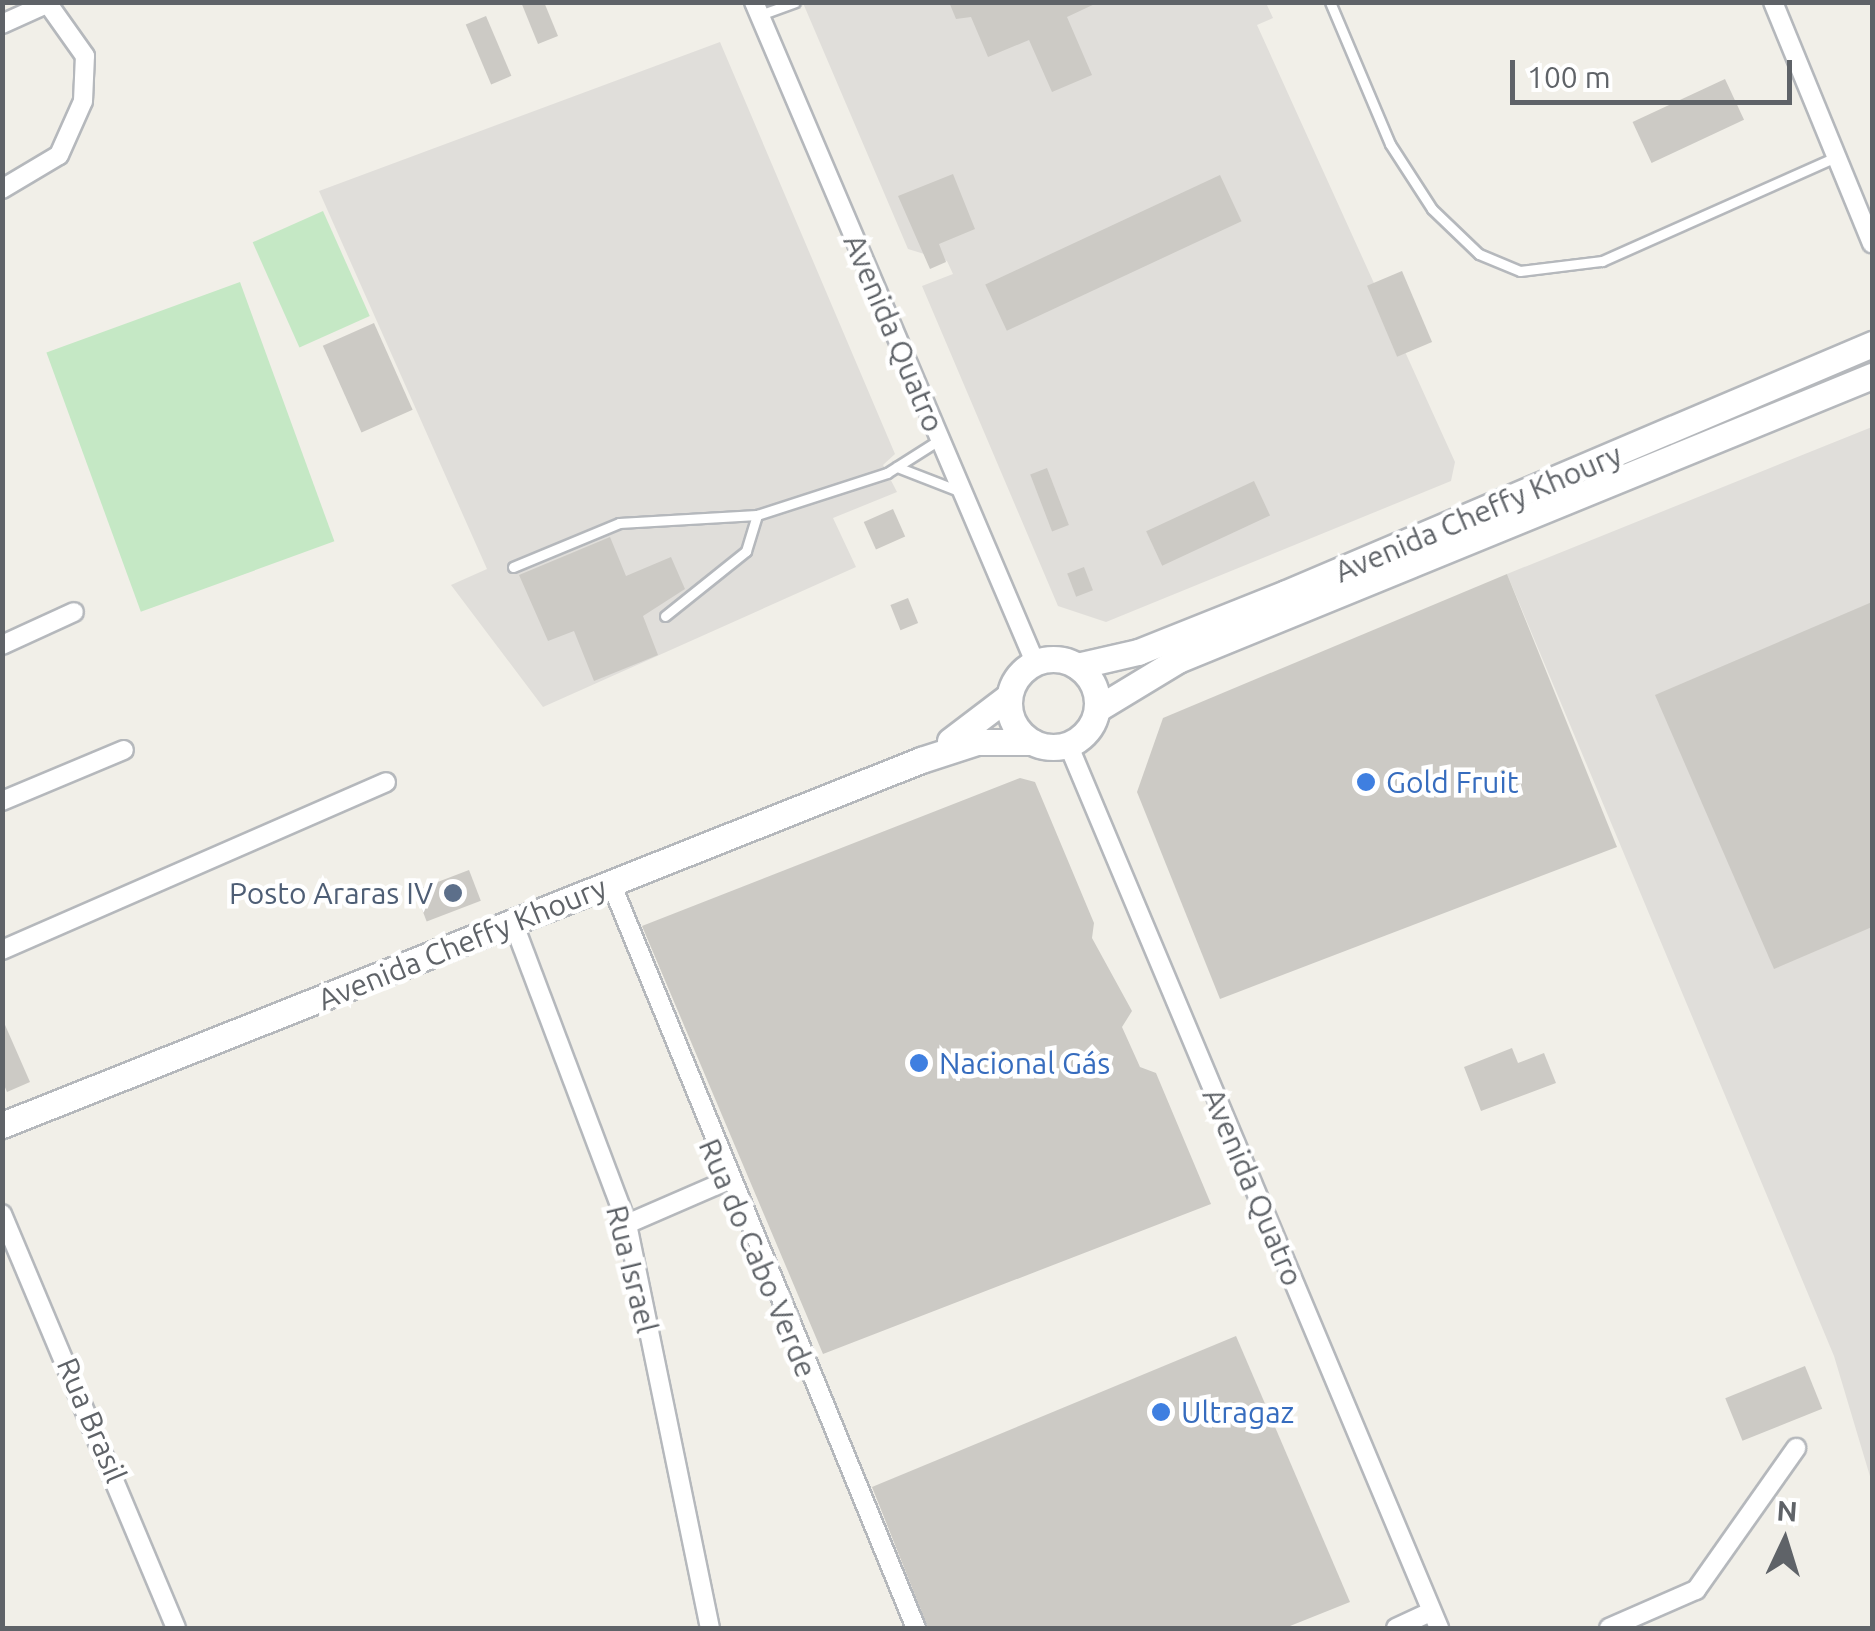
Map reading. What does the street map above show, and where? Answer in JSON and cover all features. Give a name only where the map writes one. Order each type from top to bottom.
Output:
[{"type":"main road","name":"Avenida Cheffy Khoury","points":[[1077,666],[1138,652],[1286,593],[1872,344]]},
{"type":"main road","name":"Avenida Cheffy Khoury","points":[[1097,708],[1178,660],[1872,376]]},
{"type":"main road","points":[[1035,662],[1077,666],[1097,708],[1068,744],[977,742],[920,760],[1009,696],[1035,662]]},
{"type":"main road","points":[[1009,696],[1014,724],[1032,742]]},
{"type":"main road","name":"Avenida Cheffy Khoury","points":[[2,1125],[920,760]]},
{"type":"street","points":[[1773,2],[1872,243]]},
{"type":"street","points":[[2,24],[50,3],[85,56],[83,100],[60,155],[2,188]]},
{"type":"street","name":"Avenida Quatro","points":[[757,9],[1035,662]]},
{"type":"street","points":[[2,646],[74,612]]},
{"type":"street","name":"Avenida Quatro","points":[[1068,744],[1435,1620]]},
{"type":"street","points":[[2,801],[124,750]]},
{"type":"street","points":[[2,950],[386,782]]},
{"type":"street","name":"Rua do Cabo Verde","points":[[611,884],[726,1182],[916,1628]]},
{"type":"street","name":"Rua Israel","points":[[513,922],[627,1224],[710,1628]]},
{"type":"street","points":[[627,1224],[726,1182]]},
{"type":"street","name":"Rua Brasil","points":[[2,1214],[176,1628]]},
{"type":"street","points":[[1609,1628],[1696,1590],[1796,1448]]},
{"type":"street","points":[[1396,1628],[1435,1620]]},
{"type":"lane","points":[[757,9],[796,2]]},
{"type":"lane","points":[[1330,2],[1390,144],[1432,209],[1479,254],[1520,272],[1602,260],[1836,156]]},
{"type":"lane","points":[[514,567],[618,523],[757,515],[897,466],[940,440]]},
{"type":"lane","points":[[897,466],[962,492]]},
{"type":"lane","points":[[665,616],[746,552],[757,515]]},
{"type":"shaded area","points":[[803,3],[1266,3],[1273,18],[1257,25],[1455,462],[1451,481],[1106,622],[1058,606],[922,286],[953,274],[947,261],[908,249]]},
{"type":"shaded area","points":[[720,42],[895,454],[883,465],[897,492],[833,518],[856,567],[543,707],[451,585],[487,569],[319,191]]},
{"type":"shaded area","points":[[1872,427],[1872,1483],[1834,1356],[1507,574]]},
{"type":"green space","points":[[323,211],[370,316],[299,347],[253,242]]},
{"type":"green space","points":[[240,282],[334,541],[141,612],[46,352]]},
{"type":"building","points":[[521,2],[544,2],[558,36],[538,44]]},
{"type":"building","points":[[949,2],[1099,2],[1067,17],[1092,75],[1052,92],[1029,40],[988,57],[971,17],[956,19]]},
{"type":"building","points":[[486,16],[511,76],[491,84],[466,25]]},
{"type":"building","points":[[1725,79],[1744,120],[1652,163],[1633,122]]},
{"type":"building","points":[[953,174],[975,229],[939,244],[946,262],[930,269],[898,196]]},
{"type":"building","points":[[1220,175],[1242,221],[1007,331],[985,284]]},
{"type":"building","points":[[1402,271],[1432,342],[1397,357],[1367,286]]},
{"type":"building","points":[[374,323],[413,410],[361,433],[323,346]]},
{"type":"building","points":[[1047,468],[1069,525],[1052,531],[1030,474]]},
{"type":"building","points":[[1254,481],[1270,515],[1162,566],[1146,531]]},
{"type":"building","points":[[893,509],[905,536],[876,549],[864,522]]},
{"type":"building","points":[[610,537],[626,576],[671,557],[685,589],[643,616],[658,655],[594,681],[574,631],[548,641],[519,575]]},
{"type":"building","points":[[1084,567],[1093,590],[1076,597],[1067,573]]},
{"type":"building","name":"Gold Fruit","points":[[1507,574],[1617,847],[1220,999],[1137,792],[1163,718]]},
{"type":"building","points":[[908,598],[918,623],[900,630],[890,605]]},
{"type":"building","points":[[1872,602],[1872,927],[1774,969],[1655,695]]},
{"type":"building","name":"Nacional Gás","points":[[1020,778],[1035,782],[1094,923],[1092,938],[1132,1011],[1122,1027],[1140,1067],[1156,1073],[1211,1204],[823,1354],[642,926]]},
{"type":"building","points":[[469,870],[481,901],[427,922],[415,891]]},
{"type":"building","points":[[2,1018],[30,1082],[7,1092],[2,1080]]},
{"type":"building","points":[[1512,1048],[1518,1063],[1544,1053],[1556,1083],[1481,1111],[1464,1067]]},
{"type":"building","name":"Ultragaz","points":[[1236,1336],[1350,1602],[1285,1628],[928,1628],[872,1487]]},
{"type":"building","points":[[1805,1366],[1822,1409],[1742,1441],[1725,1398]]},
{"type":"place","name":"Gold Fruit","points":[[1366,782]]},
{"type":"place","name":"Posto Araras IV","points":[[453,893]]},
{"type":"place","name":"Nacional Gás","points":[[919,1063]]},
{"type":"place","name":"Ultragaz","points":[[1161,1412]]}]
